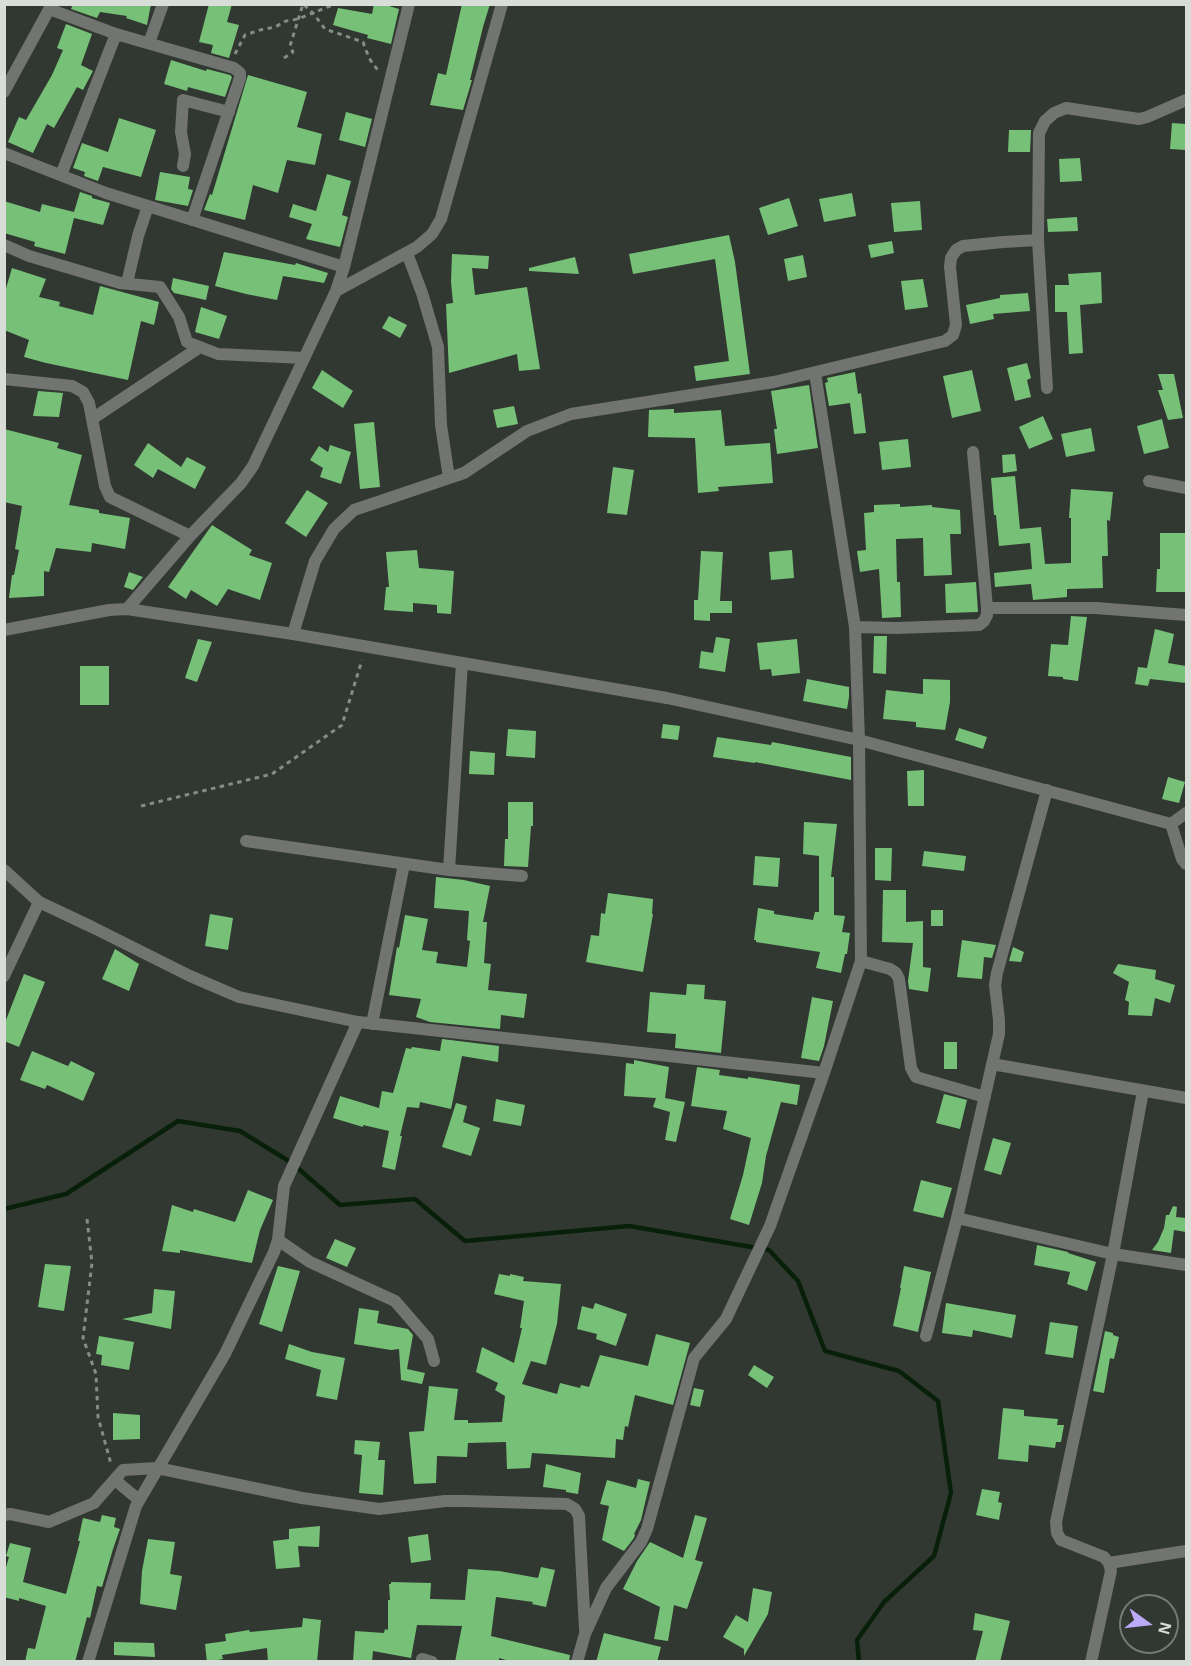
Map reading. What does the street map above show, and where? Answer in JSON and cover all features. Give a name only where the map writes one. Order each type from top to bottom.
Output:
[{"type":"street","points":[[149,43],[163,4]]},
{"type":"street","points":[[127,609],[190,536],[241,483],[253,466],[336,291],[344,267],[408,4]]},
{"type":"street","points":[[336,291],[417,247],[432,234],[441,219],[502,4]]},
{"type":"street","points":[[4,92],[50,7],[116,33],[234,68],[240,73],[240,78],[192,220]]},
{"type":"street","points":[[61,175],[116,33]]},
{"type":"street","points":[[183,166],[185,154],[181,132],[183,100],[229,112]]},
{"type":"street","points":[[1047,388],[1038,240],[1039,133],[1045,121],[1054,113],[1066,108],[1139,119],[1186,100]]},
{"type":"street","points":[[4,153],[106,193],[344,267]]},
{"type":"street","points":[[127,283],[148,206]]},
{"type":"street","points":[[293,634],[315,561],[334,529],[354,510],[464,473],[527,432],[571,414],[774,382],[945,341],[953,335],[957,325],[950,267],[951,258],[956,250],[963,246],[1038,240]]},
{"type":"street","points":[[4,245],[28,256],[120,283],[160,287],[179,317],[187,342],[218,354],[304,358]]},
{"type":"street","points":[[407,253],[422,292],[438,347],[441,425],[449,478]]},
{"type":"street","points":[[92,419],[200,347]]},
{"type":"street","points":[[577,1662],[585,1634],[606,1588],[641,1542],[646,1530],[694,1358],[726,1319],[770,1226],[861,961],[859,741],[855,627],[814,373]]},
{"type":"street","points":[[4,379],[72,386],[83,392],[89,403],[105,486],[110,497],[190,536]]},
{"type":"street","points":[[855,627],[979,625],[984,621],[987,608],[973,453]]},
{"type":"street","points":[[1149,481],[1186,488]]},
{"type":"street","points":[[987,608],[1096,608],[1186,615]]},
{"type":"street","points":[[4,630],[109,610],[127,609],[293,634],[667,698],[859,741],[1171,824]]},
{"type":"street","points":[[449,870],[462,663]]},
{"type":"street","points":[[926,1336],[957,1218],[992,1064],[999,1027],[997,973],[1047,790]]},
{"type":"street","points":[[1171,824],[1186,813]]},
{"type":"street","points":[[1171,824],[1182,859],[1186,864]]},
{"type":"street","points":[[246,841],[449,870],[522,876]]},
{"type":"street","points":[[372,1024],[404,864]]},
{"type":"street","points":[[4,870],[39,902],[190,976],[239,997],[372,1024],[824,1073]]},
{"type":"street","points":[[4,976],[39,902]]},
{"type":"street","points":[[861,961],[890,969],[899,979],[911,1068],[916,1077],[985,1097]]},
{"type":"street","points":[[88,1662],[136,1506],[225,1354],[274,1252],[278,1240],[284,1186],[358,1022]]},
{"type":"street","points":[[992,1064],[1186,1098]]},
{"type":"street","points":[[1091,1662],[1111,1571],[1109,1563],[1104,1557],[1061,1540],[1057,1533],[1056,1522],[1113,1254],[1143,1091]]},
{"type":"street","points":[[957,1218],[1113,1254],[1186,1265]]},
{"type":"street","points":[[278,1240],[310,1262],[395,1301],[428,1339],[434,1361]]},
{"type":"street","points":[[4,1515],[10,1514],[50,1522],[94,1503],[123,1470],[157,1468],[302,1498],[379,1509],[445,1501],[567,1504],[579,1516],[585,1634]]},
{"type":"street","points":[[115,1480],[139,1500]]},
{"type":"street","points":[[1109,1563],[1186,1551]]},
{"type":"path","points":[[284,58],[293,52],[290,46],[303,4],[325,29],[363,42],[369,58],[389,85]]},
{"type":"path","points":[[229,66],[245,35],[298,19],[335,4]]},
{"type":"path","points":[[141,806],[272,774],[342,725],[366,647]]},
{"type":"path","points":[[87,1219],[92,1263],[83,1338],[96,1374],[98,1417],[115,1480]]},
{"type":"building","points":[[73,4],[151,4],[147,25],[126,18],[127,16],[100,12],[97,18],[71,9]]},
{"type":"building","points":[[209,4],[232,4],[227,22],[239,25],[229,58],[211,53],[213,45],[199,42]]},
{"type":"building","points":[[374,4],[399,9],[391,44],[333,25],[338,8],[372,14]]},
{"type":"building","points":[[462,4],[490,4],[463,110],[430,105],[438,73],[446,75]]},
{"type":"building","points":[[66,24],[92,34],[81,65],[93,71],[83,90],[77,87],[54,128],[47,124],[33,153],[8,142],[19,117],[26,120],[52,75],[63,50],[57,48]]},
{"type":"building","points":[[171,60],[206,71],[207,69],[230,75],[232,77],[225,97],[188,87],[187,91],[164,84]]},
{"type":"building","points":[[248,75],[307,92],[297,127],[322,134],[315,165],[287,160],[278,193],[253,185],[245,220],[204,210],[210,194],[212,195]]},
{"type":"building","points":[[346,112],[372,119],[365,147],[339,140]]},
{"type":"building","points":[[119,118],[156,130],[141,177],[103,167],[98,181],[84,176],[85,172],[73,168],[82,143],[108,152]]},
{"type":"building","points":[[1172,123],[1186,124],[1186,150],[1170,149]]},
{"type":"building","points":[[1009,130],[1031,130],[1030,152],[1008,152]]},
{"type":"building","points":[[1080,158],[1082,181],[1060,182],[1059,159]]},
{"type":"building","points":[[160,172],[190,177],[188,189],[193,190],[188,206],[155,200]]},
{"type":"building","points":[[327,174],[351,181],[342,215],[348,217],[340,247],[306,239],[312,224],[289,217],[293,204],[316,211]]},
{"type":"building","points":[[80,192],[110,203],[103,225],[74,218],[65,254],[34,246],[35,242],[4,233],[4,201],[40,212],[42,204],[74,212]]},
{"type":"building","points":[[852,193],[856,216],[824,222],[819,199]]},
{"type":"building","points":[[789,198],[798,226],[768,235],[759,208]]},
{"type":"building","points":[[920,201],[922,230],[894,232],[891,203]]},
{"type":"building","points":[[1077,217],[1078,231],[1048,232],[1047,219]]},
{"type":"building","points":[[729,235],[735,262],[750,374],[696,381],[694,366],[729,361],[715,259],[633,274],[629,254]]},
{"type":"building","points":[[892,241],[894,253],[871,258],[868,245]]},
{"type":"building","points":[[224,252],[295,265],[296,263],[328,273],[324,283],[283,276],[277,300],[246,294],[215,286]]},
{"type":"building","points":[[452,254],[489,256],[488,269],[472,268],[475,295],[527,287],[540,369],[519,371],[517,354],[449,373],[446,304],[453,303]]},
{"type":"building","points":[[803,255],[807,277],[788,281],[784,259]]},
{"type":"building","points":[[575,257],[579,274],[529,271],[529,268]]},
{"type":"building","points":[[12,268],[46,279],[39,297],[60,302],[59,306],[93,315],[100,286],[159,302],[154,325],[141,321],[128,380],[24,357],[29,340],[4,330],[4,295]]},
{"type":"building","points":[[1101,272],[1102,303],[1080,305],[1083,353],[1069,354],[1067,312],[1055,312],[1055,285],[1069,285],[1068,274]]},
{"type":"building","points":[[173,278],[209,286],[206,300],[174,293],[171,289]]},
{"type":"building","points":[[923,279],[928,307],[905,310],[901,281]]},
{"type":"building","points":[[1028,293],[1030,311],[993,314],[994,319],[970,324],[966,305],[1000,298],[1000,295]]},
{"type":"building","points":[[201,307],[227,316],[219,339],[195,332]]},
{"type":"building","points":[[389,316],[407,325],[400,338],[382,328]]},
{"type":"building","points":[[1027,363],[1031,378],[1027,380],[1031,397],[1015,401],[1007,368]]},
{"type":"building","points":[[322,370],[353,391],[343,408],[312,388]]},
{"type":"building","points":[[972,370],[981,411],[952,418],[943,376]]},
{"type":"building","points":[[855,372],[858,394],[861,393],[866,433],[854,434],[850,403],[829,406],[825,383],[828,382],[827,378]]},
{"type":"building","points":[[1158,374],[1174,374],[1183,418],[1168,420],[1158,390],[1163,390]]},
{"type":"building","points":[[809,385],[818,448],[777,454],[774,429],[777,429],[771,391]]},
{"type":"building","points":[[38,391],[63,393],[59,417],[33,416]]},
{"type":"building","points":[[514,406],[518,424],[497,428],[493,410]]},
{"type":"building","points":[[674,409],[674,413],[721,410],[725,446],[770,443],[773,483],[718,487],[719,491],[698,493],[695,438],[648,437],[649,410]]},
{"type":"building","points":[[1043,416],[1053,439],[1029,449],[1019,427]]},
{"type":"building","points":[[1162,419],[1169,448],[1144,454],[1137,426]]},
{"type":"building","points":[[374,422],[380,487],[360,489],[354,424]]},
{"type":"building","points":[[1091,428],[1095,451],[1066,457],[1061,434]]},
{"type":"building","points":[[4,429],[59,443],[57,448],[82,455],[69,505],[130,518],[125,549],[92,543],[91,552],[56,548],[49,572],[44,571],[44,596],[9,598],[19,550],[15,549],[22,506],[4,502]]},
{"type":"building","points":[[908,439],[911,467],[882,470],[879,442]]},
{"type":"building","points":[[148,443],[181,467],[187,457],[206,467],[195,489],[158,469],[153,478],[134,465]]},
{"type":"building","points":[[330,445],[351,452],[341,484],[320,477],[323,468],[310,460],[319,446],[328,452]]},
{"type":"building","points":[[1015,454],[1017,471],[1003,473],[1002,455]]},
{"type":"building","points":[[613,467],[634,470],[627,515],[607,513]]},
{"type":"building","points":[[1015,476],[1020,529],[1041,527],[1045,564],[1071,563],[1071,518],[1069,518],[1071,489],[1113,492],[1110,521],[1107,520],[1108,556],[1102,556],[1103,588],[1067,589],[1067,597],[1033,600],[1031,584],[995,587],[994,573],[1032,569],[1030,543],[999,546],[991,478]]},
{"type":"building","points":[[307,490],[328,503],[306,537],[285,523]]},
{"type":"building","points":[[900,504],[900,507],[932,505],[932,507],[960,510],[961,534],[950,534],[952,575],[924,576],[923,538],[896,539],[901,617],[882,618],[879,569],[860,572],[857,551],[866,550],[864,513],[874,512],[874,505]]},
{"type":"building","points":[[212,525],[252,550],[249,555],[272,563],[260,600],[228,589],[217,606],[191,590],[186,599],[168,587]]},
{"type":"building","points":[[1160,533],[1186,533],[1185,592],[1156,592],[1157,569],[1160,569]]},
{"type":"building","points":[[417,550],[419,568],[454,571],[451,614],[437,613],[437,605],[413,603],[413,612],[384,610],[386,587],[389,587],[386,552]]},
{"type":"building","points":[[792,550],[794,578],[771,580],[769,552]]},
{"type":"building","points":[[701,551],[723,552],[720,601],[732,601],[732,613],[710,613],[710,621],[694,620],[694,600],[698,600]]},
{"type":"building","points":[[129,572],[143,577],[133,590],[124,587]]},
{"type":"building","points":[[976,582],[978,612],[946,613],[945,584]]},
{"type":"building","points":[[1071,616],[1087,617],[1078,681],[1048,676],[1051,644],[1068,645]]},
{"type":"building","points":[[1155,629],[1174,634],[1168,663],[1186,666],[1186,683],[1150,679],[1148,686],[1135,684],[1138,667],[1147,668]]},
{"type":"building","points":[[874,636],[887,636],[886,674],[873,673]]},
{"type":"building","points":[[716,637],[730,639],[725,672],[699,668],[701,651],[713,653]]},
{"type":"building","points":[[198,639],[212,642],[197,682],[185,678]]},
{"type":"building","points":[[797,639],[800,673],[772,676],[771,669],[760,670],[757,643]]},
{"type":"building","points":[[80,666],[109,666],[109,705],[80,705]]},
{"type":"building","points":[[807,679],[849,687],[847,709],[803,701]]},
{"type":"building","points":[[923,679],[950,680],[950,702],[945,730],[916,727],[916,722],[883,719],[886,690],[923,694]]},
{"type":"building","points":[[663,724],[680,726],[678,740],[661,738]]},
{"type":"building","points":[[959,728],[987,737],[983,749],[955,740]]},
{"type":"building","points":[[508,729],[536,731],[535,758],[506,756]]},
{"type":"building","points":[[717,737],[771,745],[772,742],[851,757],[851,780],[755,762],[713,757]]},
{"type":"building","points":[[470,751],[495,753],[494,775],[469,774]]},
{"type":"building","points":[[924,770],[924,806],[908,806],[907,771]]},
{"type":"building","points":[[1168,777],[1185,782],[1179,803],[1162,799]]},
{"type":"building","points":[[508,802],[533,802],[533,826],[531,826],[528,867],[504,866],[505,839],[508,839]]},
{"type":"building","points":[[804,822],[837,824],[831,877],[834,877],[834,915],[845,916],[842,932],[850,933],[841,973],[816,968],[820,952],[754,940],[758,908],[774,911],[774,914],[813,920],[815,912],[819,912],[819,856],[803,854]]},
{"type":"building","points":[[875,848],[892,848],[891,881],[875,880]]},
{"type":"building","points":[[924,851],[966,856],[964,871],[922,866]]},
{"type":"building","points":[[755,856],[780,858],[778,887],[753,885]]},
{"type":"building","points":[[436,877],[490,886],[483,922],[487,922],[484,963],[491,964],[488,990],[527,994],[524,1018],[501,1015],[500,1029],[430,1022],[416,1017],[421,999],[389,995],[405,915],[428,919],[422,950],[438,952],[436,963],[467,967],[470,941],[467,940],[469,911],[434,908]]},
{"type":"building","points":[[883,890],[906,890],[906,922],[923,921],[923,967],[931,968],[928,992],[909,989],[913,943],[882,942]]},
{"type":"building","points":[[608,893],[653,899],[653,914],[643,972],[586,962],[591,935],[599,936],[601,913],[605,914]]},
{"type":"building","points":[[931,910],[943,910],[943,926],[931,926]]},
{"type":"building","points":[[210,914],[233,918],[228,950],[205,946]]},
{"type":"building","points":[[962,940],[996,945],[992,958],[984,957],[982,979],[957,977]]},
{"type":"building","points":[[1013,947],[1024,952],[1021,962],[1009,961]]},
{"type":"building","points":[[115,949],[139,964],[129,991],[102,979]]},
{"type":"building","points":[[1118,964],[1156,970],[1155,979],[1175,985],[1170,1003],[1155,998],[1152,1016],[1128,1015],[1129,1002],[1125,1000],[1129,982],[1113,973]]},
{"type":"building","points":[[24,974],[45,982],[19,1047],[4,1041],[4,1025]]},
{"type":"building","points":[[687,984],[705,985],[704,999],[726,1001],[721,1053],[675,1048],[676,1034],[647,1032],[650,992],[686,995]]},
{"type":"building","points":[[812,997],[833,1001],[819,1061],[801,1058]]},
{"type":"building","points":[[442,1039],[499,1046],[498,1062],[462,1056],[451,1109],[420,1102],[419,1108],[407,1107],[395,1170],[382,1167],[389,1131],[363,1125],[363,1127],[333,1118],[340,1096],[379,1108],[382,1091],[393,1093],[406,1048],[440,1051]]},
{"type":"building","points":[[944,1042],[957,1042],[957,1069],[944,1069]]},
{"type":"building","points":[[32,1051],[68,1066],[71,1061],[95,1073],[83,1101],[47,1085],[45,1089],[20,1080]]},
{"type":"building","points":[[634,1060],[669,1067],[665,1098],[685,1102],[676,1142],[665,1140],[670,1112],[653,1107],[656,1098],[624,1096],[626,1063],[634,1064]]},
{"type":"building","points":[[697,1067],[720,1070],[719,1075],[800,1085],[797,1105],[781,1102],[766,1156],[762,1183],[749,1225],[730,1219],[751,1138],[723,1129],[727,1111],[691,1106]]},
{"type":"building","points":[[944,1094],[967,1100],[960,1129],[936,1123]]},
{"type":"building","points":[[496,1099],[525,1105],[521,1126],[493,1121]]},
{"type":"building","points":[[456,1103],[467,1106],[463,1122],[480,1128],[471,1156],[442,1147]]},
{"type":"building","points":[[993,1138],[1011,1143],[1001,1175],[984,1170]]},
{"type":"building","points":[[921,1180],[952,1188],[943,1218],[913,1211]]},
{"type":"building","points":[[248,1190],[273,1200],[260,1230],[252,1263],[180,1250],[180,1253],[162,1251],[172,1205],[193,1212],[194,1209],[235,1222]]},
{"type":"building","points":[[1173,1206],[1177,1207],[1176,1217],[1186,1218],[1186,1232],[1174,1230],[1171,1253],[1152,1250],[1164,1228],[1166,1215],[1169,1215]]},
{"type":"building","points":[[335,1239],[356,1248],[347,1267],[326,1258]]},
{"type":"building","points":[[1037,1245],[1068,1252],[1096,1262],[1087,1291],[1067,1284],[1070,1272],[1034,1265]]},
{"type":"building","points":[[45,1264],[71,1266],[64,1311],[38,1307]]},
{"type":"building","points":[[278,1266],[300,1271],[282,1332],[259,1324]]},
{"type":"building","points":[[904,1266],[931,1272],[918,1332],[893,1326]]},
{"type":"building","points":[[499,1274],[524,1277],[523,1281],[561,1284],[557,1324],[546,1365],[531,1361],[522,1384],[557,1394],[560,1383],[580,1388],[581,1385],[589,1387],[600,1355],[648,1366],[656,1334],[690,1343],[673,1405],[635,1395],[623,1440],[616,1439],[615,1458],[532,1453],[530,1468],[507,1469],[506,1442],[468,1443],[467,1457],[437,1456],[436,1483],[414,1484],[409,1432],[424,1431],[429,1386],[458,1389],[454,1420],[468,1420],[468,1423],[502,1422],[505,1396],[495,1390],[498,1383],[476,1372],[482,1347],[514,1363],[522,1328],[520,1328],[524,1301],[494,1294]]},
{"type":"building","points":[[154,1289],[175,1291],[171,1329],[122,1319],[152,1313]]},
{"type":"building","points":[[595,1303],[627,1314],[616,1346],[596,1339],[597,1334],[577,1329],[582,1306],[593,1309]]},
{"type":"building","points":[[946,1303],[1016,1315],[1012,1338],[973,1330],[972,1337],[942,1333]]},
{"type":"building","points":[[359,1308],[379,1311],[377,1323],[408,1329],[413,1335],[407,1369],[425,1373],[422,1384],[401,1380],[399,1349],[391,1350],[354,1344]]},
{"type":"building","points":[[1050,1322],[1078,1326],[1073,1358],[1045,1354]]},
{"type":"building","points":[[1105,1331],[1119,1337],[1114,1359],[1110,1358],[1104,1393],[1093,1391]]},
{"type":"building","points":[[99,1336],[134,1342],[129,1370],[101,1365],[102,1355],[96,1354]]},
{"type":"building","points":[[289,1344],[312,1352],[345,1358],[337,1400],[316,1396],[321,1370],[285,1359]]},
{"type":"building","points":[[754,1365],[774,1377],[767,1388],[748,1375]]},
{"type":"building","points":[[694,1388],[704,1390],[700,1407],[690,1405]]},
{"type":"building","points":[[1003,1408],[1024,1410],[1024,1416],[1058,1419],[1057,1425],[1064,1425],[1061,1442],[1056,1442],[1055,1448],[1029,1445],[1028,1462],[998,1459]]},
{"type":"building","points":[[113,1413],[140,1415],[140,1439],[113,1440]]},
{"type":"building","points":[[355,1440],[380,1442],[378,1460],[385,1460],[383,1495],[359,1493],[362,1455],[354,1454]]},
{"type":"building","points":[[546,1464],[581,1473],[578,1494],[543,1487]]},
{"type":"building","points":[[638,1479],[650,1482],[641,1520],[634,1538],[624,1551],[602,1540],[609,1506],[600,1504],[607,1480],[636,1488]]},
{"type":"building","points":[[982,1489],[1000,1492],[998,1502],[1002,1503],[999,1520],[976,1515]]},
{"type":"building","points":[[102,1515],[116,1518],[114,1527],[120,1529],[102,1587],[97,1586],[90,1618],[87,1617],[75,1662],[25,1662],[28,1648],[35,1649],[46,1606],[19,1598],[19,1601],[4,1597],[4,1574],[9,1557],[6,1556],[10,1543],[31,1548],[23,1582],[66,1594],[80,1541],[78,1541],[83,1518],[100,1522]]},
{"type":"building","points":[[695,1515],[707,1518],[695,1560],[703,1562],[687,1609],[674,1605],[668,1641],[654,1639],[660,1607],[623,1589],[637,1561],[650,1542],[683,1558]]},
{"type":"building","points":[[320,1526],[319,1547],[298,1546],[300,1567],[276,1569],[273,1541],[289,1539],[289,1529]]},
{"type":"building","points":[[428,1534],[431,1560],[411,1563],[408,1537]]},
{"type":"building","points":[[148,1539],[175,1542],[170,1574],[182,1576],[176,1610],[140,1604],[142,1571]]},
{"type":"building","points":[[541,1567],[555,1570],[546,1607],[532,1604],[533,1602],[496,1597],[491,1636],[570,1655],[569,1662],[513,1662],[499,1658],[499,1662],[455,1662],[462,1626],[417,1625],[411,1658],[373,1651],[372,1662],[353,1662],[355,1631],[384,1633],[385,1629],[388,1630],[389,1584],[391,1582],[431,1583],[430,1599],[465,1600],[468,1569],[499,1571],[538,1578]]},
{"type":"building","points":[[753,1588],[772,1592],[768,1614],[744,1656],[744,1649],[723,1637],[736,1615],[748,1622]]},
{"type":"building","points":[[975,1613],[1010,1621],[1000,1662],[975,1662],[983,1631],[973,1630]]},
{"type":"building","points":[[303,1618],[321,1620],[317,1662],[301,1662],[301,1660],[268,1662],[267,1648],[222,1655],[223,1659],[207,1662],[205,1644],[226,1641],[225,1634],[249,1630],[250,1632],[302,1627]]},
{"type":"building","points":[[604,1633],[661,1647],[657,1662],[596,1662]]},
{"type":"building","points":[[114,1642],[154,1643],[155,1657],[114,1655]]},
{"type":"waterway","points":[[4,1209],[66,1194],[178,1121],[240,1131],[292,1163],[340,1205],[415,1199],[465,1241],[629,1226],[769,1250],[798,1281],[825,1351],[899,1371],[938,1401],[951,1493],[934,1556],[884,1602],[857,1640],[859,1662]]}]
